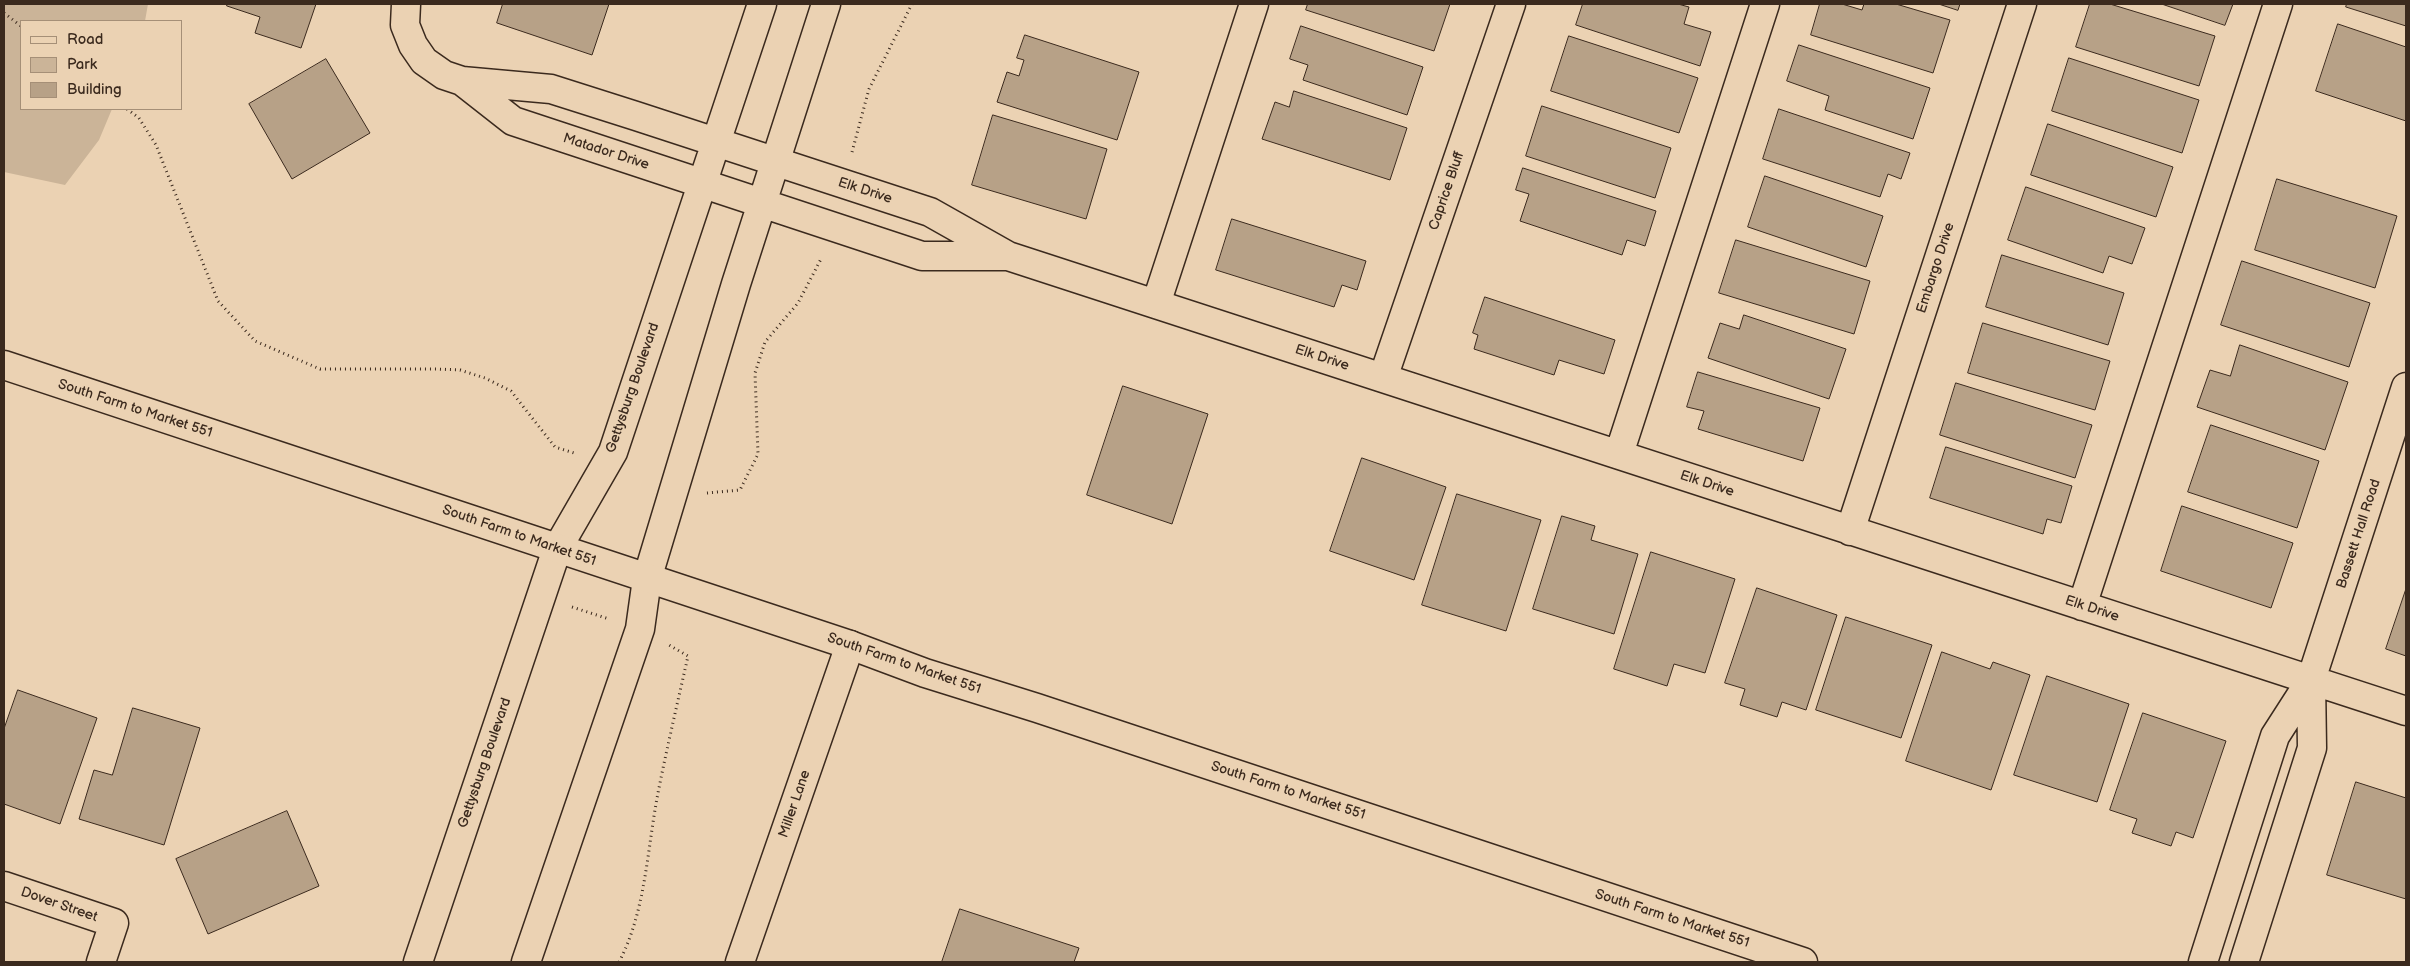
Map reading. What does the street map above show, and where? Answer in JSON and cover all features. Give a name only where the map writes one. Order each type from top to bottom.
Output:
[{"type":"street","name":"Matador Drive","points":[[406,4],[406,25],[413,45],[424,61],[444,76],[462,81],[551,89],[716,142]]},
{"type":"street","name":"Gettysburg Boulevard","points":[[418,962],[557,549],[613,452],[762,4]]},
{"type":"street","points":[[526,962],[640,628],[647,579],[675,484],[826,4]]},
{"type":"street","points":[[1156,304],[1254,4]]},
{"type":"street","name":"Caprice Bluff","points":[[1383,378],[1511,4]]},
{"type":"street","points":[[1618,454],[1765,4]]},
{"type":"street","name":"Embargo Drive","points":[[1850,531],[2022,4]]},
{"type":"street","points":[[2082,606],[2278,4]]},
{"type":"street","name":"Matador Drive","points":[[462,81],[513,121],[762,203]]},
{"type":"street","name":"Elk Drive","points":[[716,142],[930,212],[1008,256],[2406,711]]},
{"type":"street","name":"Elk Drive","points":[[762,203],[922,256],[1008,256]]},
{"type":"street","name":"South Farm to Market 551","points":[[4,366],[850,645],[925,673],[1037,708],[1803,962]]},
{"type":"street","name":"Bassett Hall Road","points":[[2203,962],[2274,736],[2311,680],[2406,388]]},
{"type":"street","name":"Miller Lane","points":[[740,962],[850,645]]},
{"type":"street","name":"Bassett Hall Road","points":[[2244,962],[2312,748],[2311,680]]},
{"type":"street","name":"Dover Street","points":[[4,886],[114,924],[101,962]]},
{"type":"path","points":[[843,184],[869,89],[912,4]]},
{"type":"path","points":[[4,13],[20,25]]},
{"type":"path","points":[[128,110],[139,118],[156,145],[218,301],[255,342],[320,369],[436,368],[460,370],[485,378],[511,391],[555,447],[606,463]]},
{"type":"path","points":[[675,484],[708,494],[740,490],[758,454],[755,373],[765,342],[804,293],[820,264],[831,225]]},
{"type":"path","points":[[619,962],[628,944],[643,887],[658,794],[688,656]]},
{"type":"green space","points":[[4,4],[148,4],[145,20],[20,20],[20,110],[112,110],[99,140],[65,185],[4,172]]},
{"type":"building","points":[[227,4],[316,4],[301,48],[255,33],[260,17],[227,6]]},
{"type":"building","points":[[503,4],[609,4],[592,55],[497,23]]},
{"type":"building","points":[[1308,4],[1450,4],[1434,51],[1306,10]]},
{"type":"building","points":[[1583,4],[1678,4],[1689,7],[1684,24],[1711,32],[1700,66],[1576,25]]},
{"type":"building","points":[[1820,4],[1842,4],[1862,10],[1864,4],[1896,4],[1950,20],[1933,73],[1811,35]]},
{"type":"building","points":[[1939,4],[1960,4],[1958,10]]},
{"type":"building","points":[[2090,4],[2110,4],[2215,36],[2199,86],[2076,47]]},
{"type":"building","points":[[2162,4],[2233,4],[2225,25]]},
{"type":"building","points":[[2347,4],[2406,4],[2406,26],[2346,7]]},
{"type":"building","points":[[2338,24],[2406,47],[2406,121],[2316,91]]},
{"type":"building","points":[[1301,26],[1423,67],[1407,115],[1303,80],[1308,65],[1290,59]]},
{"type":"building","points":[[1025,35],[1139,72],[1117,140],[997,102],[1007,72],[1019,76],[1024,60],[1017,58]]},
{"type":"building","points":[[1569,36],[1698,78],[1679,133],[1551,91]]},
{"type":"building","points":[[1799,45],[1930,88],[1913,139],[1825,110],[1829,96],[1787,81]]},
{"type":"building","points":[[2069,58],[2199,100],[2182,153],[2052,111]]},
{"type":"building","points":[[326,59],[370,133],[292,179],[249,104]]},
{"type":"building","points":[[1294,91],[1407,128],[1390,180],[1262,139],[1275,102],[1289,107]]},
{"type":"building","points":[[1542,106],[1671,148],[1655,198],[1526,156]]},
{"type":"building","points":[[1779,109],[1910,153],[1901,179],[1888,174],[1880,197],[1763,159]]},
{"type":"building","points":[[993,115],[1107,149],[1086,219],[972,185]]},
{"type":"building","points":[[2048,124],[2173,167],[2156,217],[2031,175]]},
{"type":"building","points":[[1523,168],[1656,211],[1645,246],[1627,240],[1622,255],[1520,221],[1529,194],[1516,190]]},
{"type":"building","points":[[1765,176],[1883,216],[1866,267],[1748,227]]},
{"type":"building","points":[[2277,179],[2397,216],[2375,288],[2255,250]]},
{"type":"building","points":[[2026,187],[2145,228],[2132,264],[2109,256],[2103,273],[2008,240]]},
{"type":"building","points":[[1232,219],[1366,261],[1357,290],[1342,285],[1334,307],[1216,270]]},
{"type":"building","points":[[1736,240],[1870,281],[1854,334],[1719,293]]},
{"type":"building","points":[[2002,255],[2124,293],[2108,345],[1986,307]]},
{"type":"building","points":[[2242,261],[2370,303],[2349,367],[2221,325]]},
{"type":"building","points":[[1485,297],[1615,340],[1604,374],[1559,360],[1554,375],[1474,349],[1478,335],[1473,333]]},
{"type":"building","points":[[1744,315],[1846,349],[1829,399],[1708,358],[1720,323],[1739,329]]},
{"type":"building","points":[[1983,323],[2110,361],[2095,410],[1968,373]]},
{"type":"building","points":[[2240,345],[2348,382],[2325,450],[2197,407],[2210,370],[2230,376]]},
{"type":"building","points":[[1698,372],[1820,408],[1803,461],[1698,429],[1704,411],[1687,407]]},
{"type":"building","points":[[1956,383],[2092,425],[2075,478],[1940,435]]},
{"type":"building","points":[[1123,386],[1208,414],[1172,524],[1087,495]]},
{"type":"building","points":[[2211,425],[2319,461],[2297,528],[2188,492]]},
{"type":"building","points":[[1946,447],[2072,486],[2061,523],[2047,519],[2043,534],[1930,498]]},
{"type":"building","points":[[1362,458],[1446,487],[1414,580],[1330,551]]},
{"type":"building","points":[[1457,494],[1541,520],[1506,631],[1422,605]]},
{"type":"building","points":[[2182,506],[2293,543],[2271,608],[2161,571]]},
{"type":"building","points":[[1562,516],[1595,526],[1591,540],[1638,554],[1614,634],[1533,609]]},
{"type":"building","points":[[1651,552],[1735,579],[1705,673],[1674,664],[1667,686],[1614,669]]},
{"type":"building","points":[[1757,588],[1837,615],[1806,710],[1782,702],[1777,717],[1740,705],[1745,689],[1725,683]]},
{"type":"building","points":[[2406,589],[2406,656],[2386,649]]},
{"type":"building","points":[[1846,617],[1932,645],[1901,738],[1816,710]]},
{"type":"building","points":[[1942,652],[1990,669],[1993,662],[2030,675],[1991,790],[1906,761]]},
{"type":"building","points":[[2047,676],[2129,704],[2097,802],[2014,775]]},
{"type":"building","points":[[18,690],[97,718],[60,824],[4,804],[4,729]]},
{"type":"building","points":[[133,708],[200,728],[164,845],[79,819],[94,770],[112,775]]},
{"type":"building","points":[[2143,713],[2226,741],[2193,838],[2176,832],[2171,846],[2132,833],[2137,819],[2110,810]]},
{"type":"building","points":[[2356,782],[2406,798],[2406,899],[2327,875]]},
{"type":"building","points":[[287,811],[319,886],[208,934],[176,859]]},
{"type":"building","points":[[960,909],[1079,948],[1074,962],[942,962]]}]
